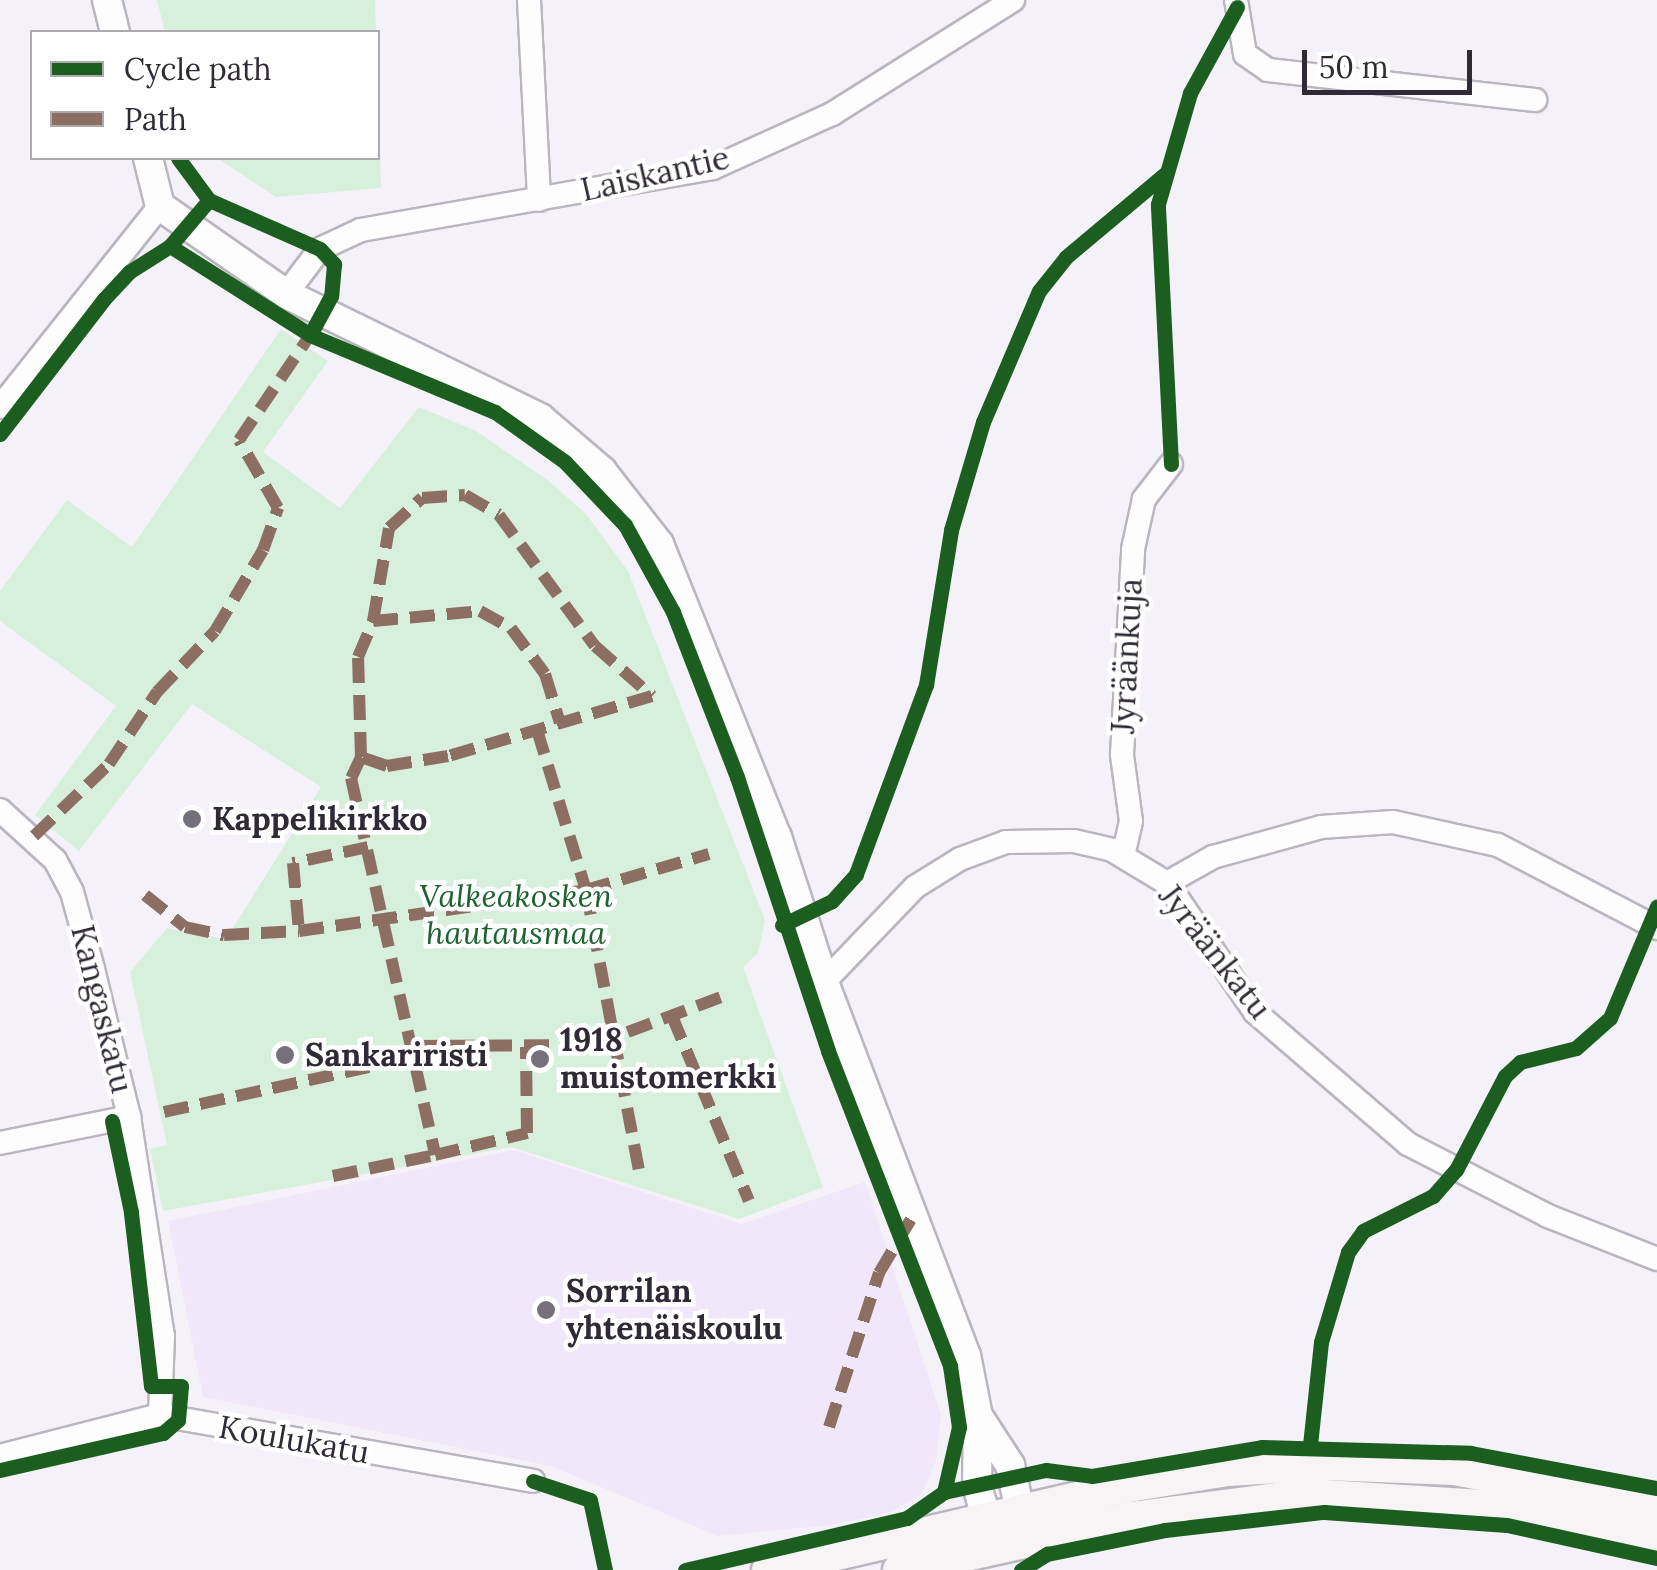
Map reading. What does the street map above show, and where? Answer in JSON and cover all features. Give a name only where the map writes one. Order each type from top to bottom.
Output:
[{"type":"main road","points":[[768,1570],[995,1546],[1020,1511],[1228,1470],[1326,1464],[1455,1469],[1657,1509]]},
{"type":"main road","points":[[899,1570],[995,1546],[1192,1507],[1309,1495],[1498,1505],[1657,1536]]},
{"type":"street","points":[[107,0],[115,30]]},
{"type":"street","points":[[529,0],[539,200]]},
{"type":"street","name":"Laiskantie","points":[[286,294],[320,248],[361,230],[713,168],[832,114],[1013,0]]},
{"type":"street","points":[[1236,0],[1246,54],[1268,70],[1535,100]]},
{"type":"street","points":[[148,160],[160,206],[286,294],[540,418],[602,472],[648,530],[693,621],[776,837],[824,982],[949,1308],[978,1416],[995,1546]]},
{"type":"street","points":[[0,407],[160,206]]},
{"type":"street","name":"Jyräänkuja","points":[[1123,856],[1131,820],[1122,755],[1133,549],[1144,499],[1171,464]]},
{"type":"street","name":"Kangaskatu","points":[[0,810],[55,860],[72,892],[129,1116],[163,1336],[160,1414]]},
{"type":"street","points":[[1167,883],[1213,857],[1321,826],[1393,822],[1498,845],[1657,928]]},
{"type":"street","name":"Jyräänkatu","points":[[824,982],[915,887],[960,859],[1006,842],[1074,841],[1123,856],[1167,883],[1255,1012],[1408,1144],[1548,1216],[1657,1259]]},
{"type":"street","points":[[0,1143],[129,1116]]},
{"type":"street","name":"Koulukatu","points":[[0,1456],[160,1414],[533,1481]]},
{"type":"street","points":[[978,1416],[1010,1465],[1020,1511]]},
{"type":"shaded area","name":"Sorrilan yhtenäiskoulu","points":[[514,1150],[741,1224],[865,1182],[941,1415],[936,1461],[921,1495],[889,1513],[831,1525],[718,1536],[551,1466],[203,1397],[168,1221]]},
{"type":"green space","points":[[157,0],[375,0],[376,30],[164,30]]},
{"type":"green space","points":[[380,153],[381,188],[276,197],[220,160],[380,160]]},
{"type":"green space","name":"Valkeakosken hautausmaa","points":[[281,329],[328,361],[263,452],[340,508],[419,407],[476,431],[549,481],[586,514],[628,571],[765,920],[758,953],[743,967],[823,1187],[739,1219],[511,1147],[163,1211],[150,1149],[167,1145],[130,972],[167,928],[226,939],[321,787],[192,704],[79,851],[35,815],[116,706],[0,621],[0,591],[67,500],[132,547]]},
{"type":"marked path","points":[[34,836],[109,764],[157,692],[215,631],[263,550],[278,508],[239,440],[310,335]]},
{"type":"marked path","points":[[373,621],[389,528],[422,498],[465,495],[499,515],[595,646],[652,696],[448,756],[387,766],[361,757],[358,657],[373,621],[480,611],[511,628],[545,674],[560,723]]},
{"type":"marked path","points":[[537,730],[586,890],[639,1171]]},
{"type":"marked path","points":[[361,757],[351,778],[435,1155],[527,1133],[526,1047]]},
{"type":"marked path","points":[[368,847],[293,863],[299,931],[586,890],[709,854]]},
{"type":"marked path","points":[[145,895],[185,927],[224,935],[299,931]]},
{"type":"marked path","points":[[413,1046],[593,1045],[732,993]]},
{"type":"marked path","points":[[672,1016],[749,1201]]},
{"type":"marked path","points":[[164,1112],[415,1057]]},
{"type":"marked path","points":[[333,1176],[435,1155]]},
{"type":"marked path","points":[[829,1427],[879,1273],[914,1214]]},
{"type":"cycle path","points":[[1171,464],[1158,204],[1190,93],[1237,7]]},
{"type":"cycle path","points":[[179,160],[209,200],[320,249],[334,264],[331,296],[310,335]]},
{"type":"cycle path","points":[[782,925],[832,901],[856,874],[926,685],[951,530],[983,422],[1039,291],[1066,257],[1165,174]]},
{"type":"cycle path","points":[[0,434],[104,299],[129,272],[170,246],[209,200]]},
{"type":"cycle path","points":[[170,246],[310,335],[495,412],[565,462],[625,525],[673,612],[737,777],[828,1051],[950,1366],[959,1427],[944,1492]]},
{"type":"cycle path","points":[[1310,1445],[1321,1342],[1348,1252],[1363,1231],[1433,1196],[1456,1170],[1505,1076],[1520,1062],[1576,1048],[1610,1018],[1657,906]]},
{"type":"cycle path","points":[[0,1470],[163,1433],[178,1420],[181,1386],[151,1386],[131,1212],[112,1121]]},
{"type":"cycle path","points":[[685,1570],[907,1518],[944,1492],[1046,1470],[1092,1476],[1262,1447],[1471,1453],[1657,1488]]},
{"type":"cycle path","points":[[533,1481],[590,1500],[605,1570]]},
{"type":"cycle path","points":[[1021,1570],[1047,1554],[1165,1530],[1324,1512],[1507,1525],[1657,1558]]},
{"type":"place","name":"Kappelikirkko","points":[[192,819]]},
{"type":"place","name":"Sankariristi","points":[[285,1055]]},
{"type":"place","name":"1918 muistomerkki","points":[[540,1059]]},
{"type":"place","name":"Sorrilan yhtenäiskoulu","points":[[546,1310]]}]
